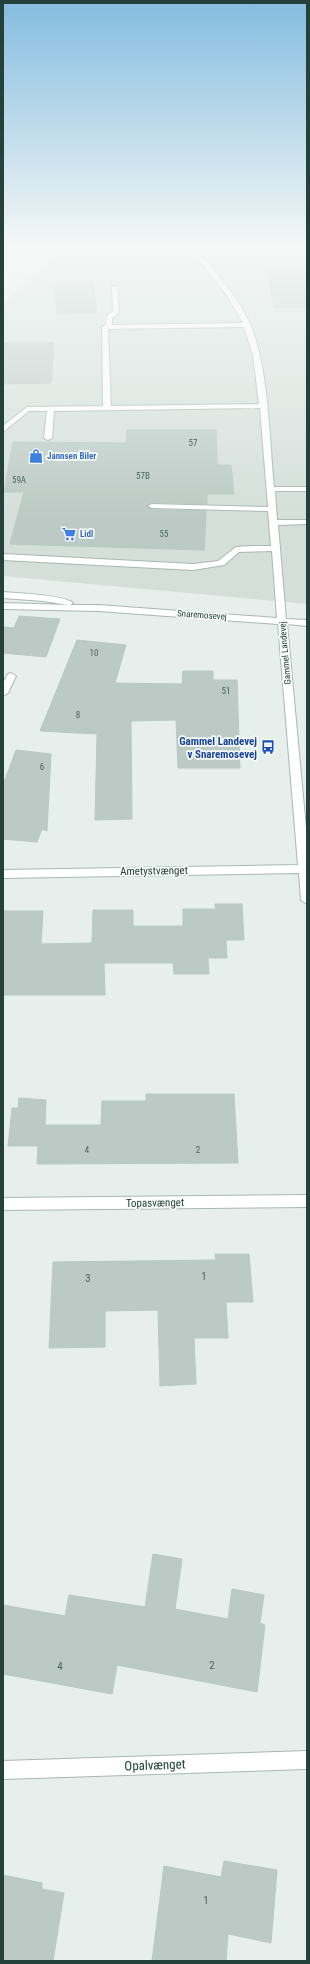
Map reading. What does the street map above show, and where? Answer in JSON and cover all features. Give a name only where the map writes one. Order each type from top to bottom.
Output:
[{"type":"street","points":[[106,338],[107,408]]},
{"type":"street","name":"Gammel Landevej","points":[[252,338],[256,348],[263,406],[306,869],[307,900]]},
{"type":"street","points":[[3,430],[27,409],[263,406]]},
{"type":"street","points":[[48,438],[51,408]]},
{"type":"street","points":[[271,489],[307,489]]},
{"type":"street","points":[[152,506],[272,509]]},
{"type":"street","points":[[274,523],[307,522]]},
{"type":"street","points":[[3,556],[106,564],[193,567],[207,566],[221,562],[236,550],[250,548],[276,549]]},
{"type":"street","name":"Snaremosevej","points":[[3,595],[43,598],[98,608]]},
{"type":"street","name":"Snaremosevej","points":[[3,606],[98,608],[307,623]]},
{"type":"street","points":[[3,693],[10,676]]},
{"type":"street","name":"Ametystvænget","points":[[3,874],[306,869]]},
{"type":"street","name":"Topasvænget","points":[[3,1204],[307,1202]]},
{"type":"street","name":"Opalvænget","points":[[3,1770],[307,1760]]},
{"type":"shaded area","points":[[3,338],[307,338],[307,604],[3,576]]},
{"type":"building","points":[[3,343],[54,343],[51,383],[3,384]]},
{"type":"building","points":[[127,430],[216,430],[217,465],[231,465],[234,494],[207,494],[207,504],[152,502],[147,505],[152,510],[206,511],[204,550],[10,544],[24,492],[4,492],[13,442],[126,443]]},
{"type":"building","points":[[19,616],[60,619],[46,657],[3,653],[3,627],[14,628]]},
{"type":"building","points":[[77,640],[126,645],[115,683],[182,684],[183,671],[213,671],[213,680],[237,680],[240,768],[178,768],[176,720],[131,721],[132,819],[95,820],[97,734],[40,731]]},
{"type":"building","points":[[16,750],[51,754],[47,831],[42,829],[37,842],[3,839],[3,785]]},
{"type":"building","points":[[215,904],[242,904],[244,940],[226,940],[227,958],[208,958],[209,974],[174,974],[173,963],[104,963],[105,995],[3,995],[3,911],[43,911],[41,944],[92,943],[93,910],[133,910],[133,926],[183,926],[183,909],[216,909]]},
{"type":"building","points":[[146,1094],[234,1094],[238,1163],[37,1164],[38,1146],[8,1146],[12,1108],[18,1108],[19,1098],[46,1100],[45,1125],[101,1125],[102,1101],[146,1101]]},
{"type":"building","points":[[215,1254],[249,1254],[253,1302],[226,1302],[228,1338],[194,1338],[196,1384],[160,1386],[158,1310],[105,1311],[105,1347],[49,1348],[53,1262],[216,1260]]},
{"type":"building","points":[[153,1554],[182,1559],[175,1609],[228,1619],[232,1589],[264,1595],[260,1623],[265,1625],[257,1692],[117,1665],[112,1694],[3,1674],[3,1605],[65,1616],[69,1595],[145,1607]]},
{"type":"building","points":[[224,1861],[277,1870],[271,1943],[228,1934],[226,1961],[152,1961],[164,1866],[221,1877]]},
{"type":"building","points":[[3,1875],[42,1883],[42,1889],[64,1893],[53,1961],[3,1961]]},
{"type":"place","name":"Jannsen Biler","points":[[36,456]]},
{"type":"place","name":"Lidl","points":[[69,534]]},
{"type":"place","name":"Gammel Landevej v Snaremosevej","points":[[268,747]]}]
